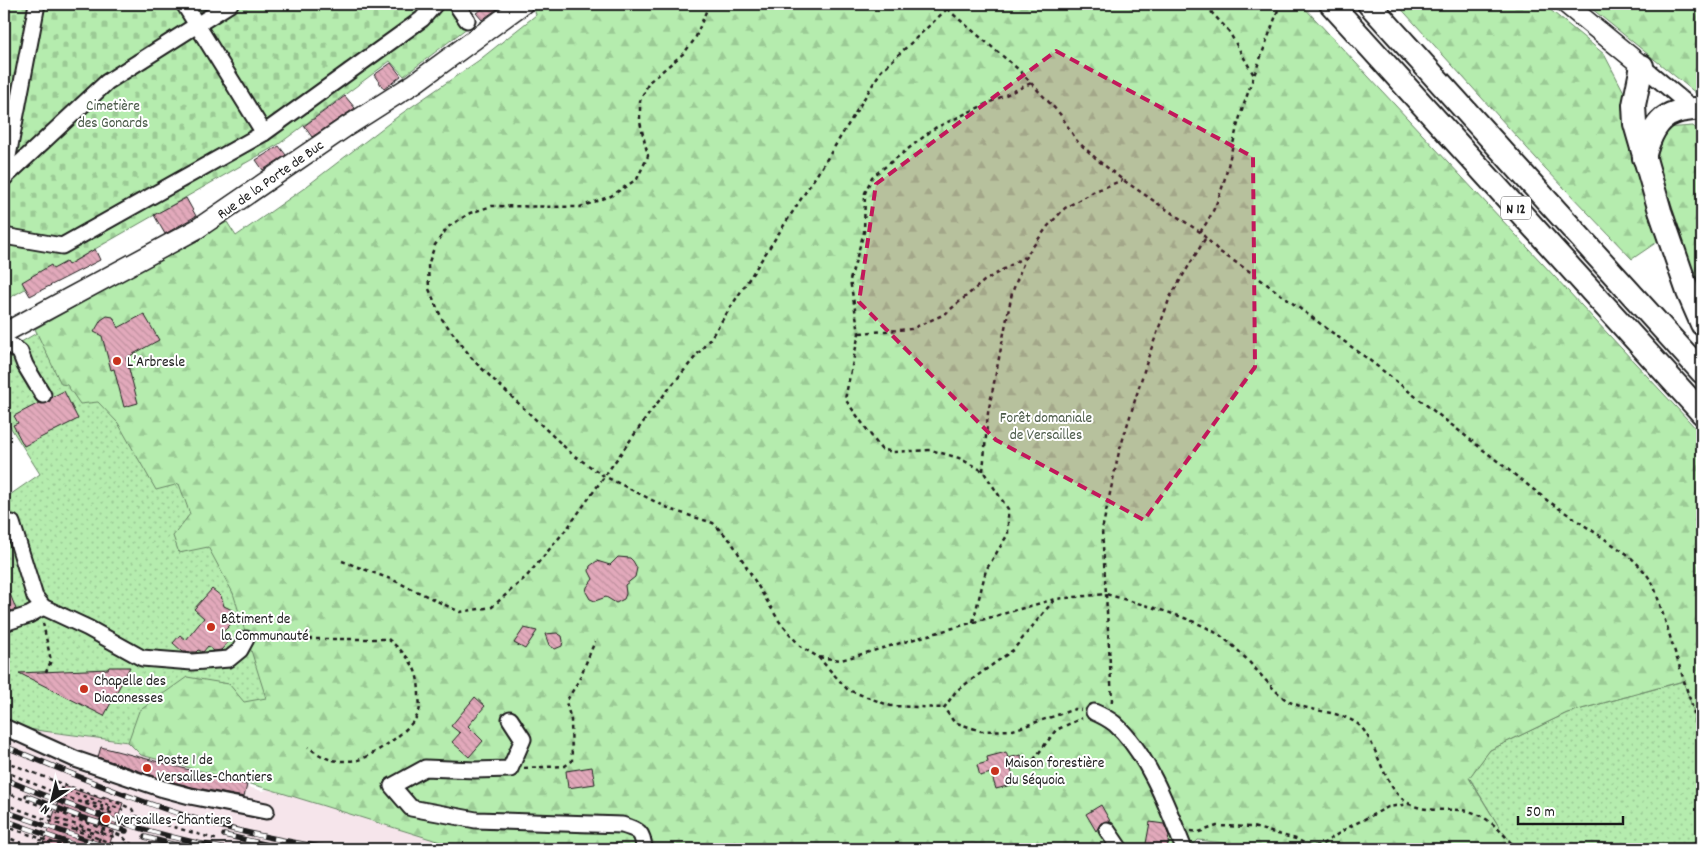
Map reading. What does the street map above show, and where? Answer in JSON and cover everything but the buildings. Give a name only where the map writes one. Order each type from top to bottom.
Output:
[{"type":"highway","name":"N 12","points":[[1331,4],[1702,413]]},
{"type":"highway","name":"N 12","points":[[1369,4],[1702,372]]},
{"type":"highway","points":[[1642,66],[1634,104],[1634,124],[1660,211],[1688,292],[1702,324]]},
{"type":"highway","points":[[1644,158],[1647,144],[1653,131],[1661,122],[1675,112],[1698,113]]},
{"type":"main road","name":"Rue de la Porte de Buc","points":[[4,333],[197,229],[346,127],[415,83],[523,4]]},
{"type":"main road","points":[[1566,4],[1642,66]]},
{"type":"street","points":[[4,177],[34,7],[50,4]]},
{"type":"street","points":[[184,4],[264,133]]},
{"type":"street","points":[[4,177],[107,82],[230,4]]},
{"type":"street","points":[[4,236],[62,246],[264,133],[422,19],[435,4]]},
{"type":"street","points":[[456,4],[467,20]]},
{"type":"street","points":[[1642,66],[1698,113]]},
{"type":"street","points":[[4,345],[10,345],[20,352],[42,395]]},
{"type":"street","points":[[12,523],[35,597],[43,607],[88,628],[142,658],[192,662],[229,659],[240,650],[246,639]]},
{"type":"street","points":[[4,624],[29,615],[43,607]]},
{"type":"street","points":[[1094,712],[1114,723],[1143,758],[1184,849]]},
{"type":"street","points":[[510,719],[523,739],[510,769],[425,768],[392,786],[411,808],[476,820],[622,825],[638,831],[643,836],[644,849]]},
{"type":"street","points":[[4,727],[76,759],[160,788],[266,811]]},
{"type":"street","points":[[1107,830],[1120,849]]},
{"type":"path","points":[[709,4],[695,39],[684,53],[649,82],[640,101],[640,122],[648,156],[637,179],[611,196],[580,207],[492,206],[470,213],[448,227],[435,245],[428,265],[429,289],[442,319],[474,361],[572,454],[604,476],[672,510],[713,523],[731,541],[779,621],[800,646],[818,658],[848,690],[891,706],[944,708]]},
{"type":"path","points":[[941,4],[1018,69],[1060,114],[1077,141],[1100,162],[1123,180],[1200,232],[1220,252],[1250,271],[1424,402],[1548,501],[1627,554],[1648,575],[1654,586],[1694,709],[1702,753]]},
{"type":"path","points":[[342,561],[393,580],[460,612],[492,607],[527,576],[563,534],[654,407],[710,339],[827,159],[881,70],[950,4]]},
{"type":"path","points":[[1208,4],[1212,13],[1228,30],[1255,77]]},
{"type":"path","points":[[1200,232],[1210,220],[1217,205],[1240,120],[1280,4]]},
{"type":"path","points":[[972,622],[986,570],[1008,534],[1008,509],[983,471],[959,458],[931,450],[893,452],[881,449],[845,399],[859,333],[850,280],[864,232],[865,192],[872,177],[935,128],[1031,83]]},
{"type":"path","points":[[983,471],[988,413],[1012,293],[1026,256],[1048,226],[1065,208],[1095,191],[1123,180]]},
{"type":"path","points":[[1112,700],[1102,530],[1119,452],[1148,358],[1170,297],[1205,238]]},
{"type":"path","points":[[859,333],[911,330],[945,314],[984,281],[1026,256]]},
{"type":"path","points":[[818,658],[841,660],[1055,599],[1106,594],[1200,625],[1226,639],[1286,700],[1304,709],[1346,718],[1354,722],[1361,728],[1372,745],[1389,781],[1400,796],[1410,804]]},
{"type":"path","points":[[944,708],[956,691],[1013,650],[1055,599]]},
{"type":"path","points":[[43,624],[51,661],[46,672]]},
{"type":"path","points":[[246,639],[388,639],[406,653],[416,669],[420,712],[408,728],[395,739],[358,760],[340,761],[325,759],[308,747]]},
{"type":"path","points":[[510,769],[565,766],[572,761],[571,720],[566,702],[579,680],[596,641]]},
{"type":"path","points":[[944,708],[954,722],[981,731],[1013,730],[1075,708],[1094,712]]},
{"type":"path","points":[[1029,766],[1056,730],[1094,712]]},
{"type":"path","points":[[4,760],[62,784],[121,804],[132,809],[136,816]]},
{"type":"path","points":[[4,771],[117,816],[128,819],[136,816],[218,840]]},
{"type":"path","points":[[58,794],[62,784]]},
{"type":"path","points":[[60,788],[121,810]]},
{"type":"path","points":[[4,792],[122,836],[129,843]]},
{"type":"path","points":[[84,804],[88,802],[102,806],[98,818],[105,822]]},
{"type":"path","points":[[4,804],[119,846],[129,843],[154,849]]},
{"type":"path","points":[[117,816],[121,810],[121,804]]},
{"type":"path","points":[[1176,828],[1199,832],[1217,826],[1253,827],[1296,839],[1310,846],[1321,845],[1347,828],[1388,807],[1410,804],[1442,811],[1460,810],[1474,813],[1501,830],[1516,849]]},
{"type":"path","points":[[75,831],[78,828],[94,833],[90,845],[95,849],[110,807]]},
{"type":"path","points":[[47,821],[51,811]]},
{"type":"path","points":[[49,816],[112,837]]},
{"type":"path","points":[[4,826],[72,849]]},
{"type":"path","points":[[108,842],[112,837],[111,832]]},
{"type":"path","points":[[4,836],[37,849],[41,839]]},
{"type":"path","points":[[1678,849],[1702,840]]},
{"type":"path","points":[[39,844],[55,849]]},
{"type":"highlighted area","points":[[1056,51],[1253,157],[1255,367],[1144,520],[996,440],[859,302],[876,184]]},
{"type":"shaded area","points":[[4,722],[12,727],[128,742],[141,755],[262,791],[269,789],[463,849],[4,849]]},
{"type":"shaded area","points":[[973,843],[1008,849],[761,849]]},
{"type":"green space","name":"Cimetière des Gonards","points":[[4,4],[465,4],[476,21],[404,76],[390,61],[279,144],[4,301]]},
{"type":"green space","name":"Forêt domaniale de Versailles","points":[[540,4],[1301,4],[1702,435],[1702,753],[1693,709],[1683,681],[1567,713],[1490,750],[1469,778],[1501,830],[1517,849],[1256,849],[1249,846],[1198,840],[1189,849],[1008,849],[973,843],[761,849],[463,849],[269,789],[141,755],[128,742],[139,711],[187,677],[229,684],[244,702],[266,698],[233,593],[208,547],[179,553],[173,536],[190,514],[179,484],[156,490],[118,423],[98,402],[80,404],[67,385],[61,384],[35,329],[227,222],[236,236],[303,189],[401,114],[478,61],[536,15],[534,8]]},
{"type":"green space","points":[[1397,4],[1543,4],[1604,54],[1625,94],[1660,240],[1632,259],[1545,168]]},
{"type":"green space","points":[[1586,4],[1702,4],[1702,98]]},
{"type":"green space","points":[[1693,126],[1702,134],[1702,298],[1680,239],[1657,158],[1665,128]]},
{"type":"green space","points":[[227,222],[437,665],[128,742],[12,727],[4,722],[4,499],[40,474],[4,417],[4,352]]},
{"type":"green space","points":[[1684,681],[1693,709],[1702,753],[1702,841],[1679,849],[1517,849],[1501,830],[1469,777],[1490,750],[1567,713]]},
{"type":"railway","points":[[4,746],[104,787],[180,814],[253,834],[332,849]]},
{"type":"railway","points":[[4,779],[58,801],[141,829],[227,849]]},
{"type":"railway","points":[[27,796],[83,818],[126,831]]},
{"type":"railway","points":[[4,811],[112,849]]},
{"type":"railway","points":[[4,820],[86,849]]},
{"type":"railway","points":[[224,835],[273,846]]},
{"type":"railway","points":[[145,837],[190,849]]},
{"type":"railway","points":[[4,844],[18,849]]},
{"type":"place","name":"L’Arbresle","points":[[117,361]]},
{"type":"place","name":"Bâtiment de la Communauté","points":[[211,627]]},
{"type":"place","name":"Chapelle des Diaconesses","points":[[84,689]]},
{"type":"place","name":"Poste 1 de Versailles-Chantiers","points":[[147,768]]},
{"type":"place","name":"Maison forestière du Séquoia","points":[[995,771]]},
{"type":"place","name":"Versailles-Chantiers","points":[[106,819]]}]
